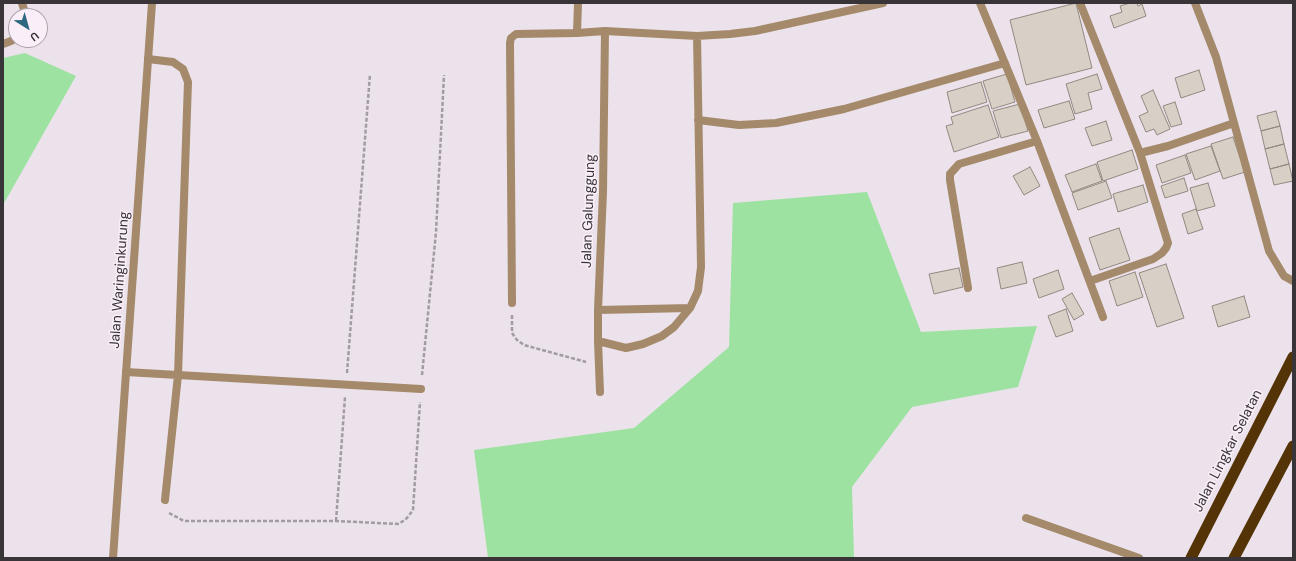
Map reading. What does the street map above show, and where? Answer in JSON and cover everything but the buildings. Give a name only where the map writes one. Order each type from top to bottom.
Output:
[{"type":"highway","name":"Jalan Lingkar Selatan","points":[[1191,558],[1293,357]]},
{"type":"highway","points":[[1234,558],[1290,457],[1293,446]]},
{"type":"street","name":"Jalan Waringinkurung","points":[[113,558],[152,3]]},
{"type":"street","points":[[577,33],[578,3]]},
{"type":"street","points":[[512,303],[511,38],[516,34],[605,31],[697,36],[754,31],[884,3]]},
{"type":"street","points":[[980,3],[1037,141],[1103,317]]},
{"type":"street","points":[[1080,3],[1140,154],[1168,243],[1162,253],[1153,259],[1090,281]]},
{"type":"street","points":[[1195,3],[1216,57],[1269,251],[1284,276],[1293,281]]},
{"type":"street","name":"Jalan Galunggung","points":[[600,392],[598,310],[603,192],[605,31]]},
{"type":"street","points":[[598,341],[626,348],[643,344],[662,336],[674,327],[690,308],[698,291],[701,267],[697,36]]},
{"type":"street","points":[[148,59],[173,62],[184,69],[188,82],[178,375],[165,500]]},
{"type":"street","points":[[698,120],[739,125],[776,123],[844,108],[1005,63]]},
{"type":"street","points":[[1140,154],[1234,123]]},
{"type":"street","points":[[968,288],[950,174],[959,164],[1037,141]]},
{"type":"street","points":[[598,310],[690,308]]},
{"type":"street","points":[[126,372],[421,389]]},
{"type":"street","points":[[1026,518],[1139,558]]},
{"type":"path","points":[[336,521],[370,74]]},
{"type":"path","points":[[165,500],[169,513],[184,521],[336,521],[399,524],[407,518],[413,510],[421,389],[436,232],[444,75]]},
{"type":"path","points":[[512,303],[512,333],[517,340],[524,345],[600,366]]},
{"type":"green space","points":[[25,53],[76,76],[3,205],[3,58]]},
{"type":"green space","points":[[867,192],[921,332],[1037,326],[1018,387],[912,407],[852,487],[854,558],[488,558],[474,450],[634,428],[729,347],[733,203]]}]
